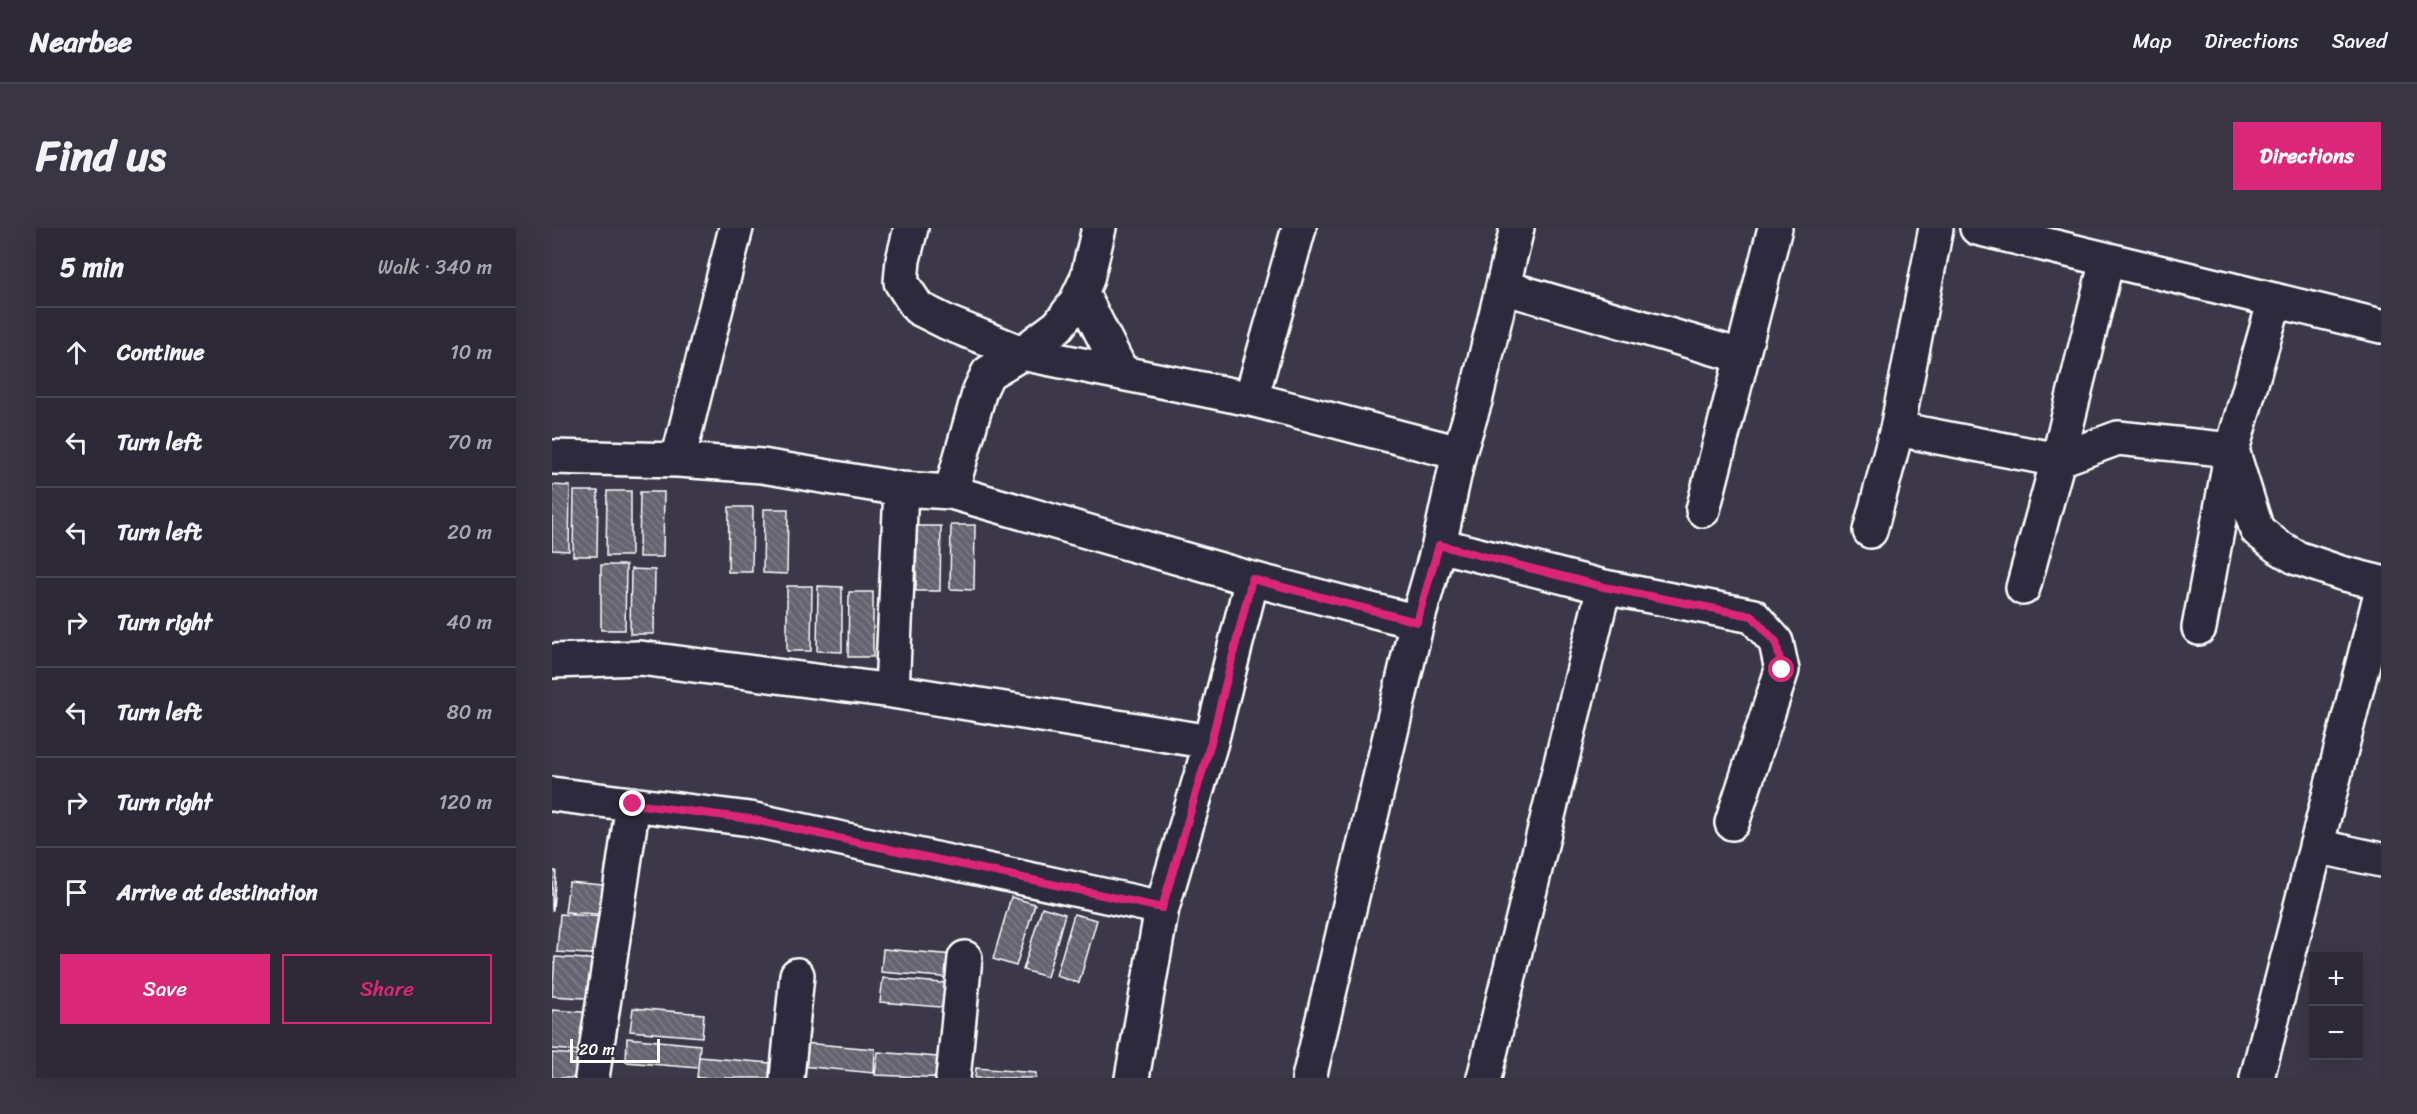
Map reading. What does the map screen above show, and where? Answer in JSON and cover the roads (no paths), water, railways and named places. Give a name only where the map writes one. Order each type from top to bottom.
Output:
[{"type":"street","points":[[678,460],[736,228]]},
{"type":"street","points":[[911,228],[903,260],[901,282],[918,308],[948,323],[1022,353],[1251,399],[1459,453]]},
{"type":"street","points":[[951,492],[980,390],[988,373],[1022,353],[1058,326],[1075,304],[1087,279],[1099,228]]},
{"type":"street","points":[[1251,399],[1299,228]]},
{"type":"street","points":[[1309,1078],[1417,622],[1439,545],[1459,453],[1475,401],[1517,228]]},
{"type":"street","points":[[1702,510],[1775,228]]},
{"type":"street","points":[[1870,531],[1897,429],[1936,228]]},
{"type":"street","points":[[1977,228],[2381,326]]},
{"type":"street","points":[[2023,588],[2058,460],[2107,260]]},
{"type":"street","points":[[1503,286],[1742,356]]},
{"type":"street","points":[[1081,292],[1122,373]]},
{"type":"street","points":[[2199,628],[2232,450],[2275,300]]},
{"type":"street","points":[[1897,429],[2058,460],[2118,438],[2232,450]]},
{"type":"street","points":[[2232,450],[2257,530],[2297,558],[2341,573],[2381,583]]},
{"type":"street","points":[[552,457],[678,460],[762,466],[901,489],[951,492],[1252,579],[1417,622]]},
{"type":"street","points":[[892,691],[901,489]]},
{"type":"street","points":[[1439,545],[1604,587],[1752,616],[1776,642],[1782,670],[1732,823]]},
{"type":"street","points":[[1132,1078],[1162,908],[1211,742],[1252,579]]},
{"type":"street","points":[[1484,1078],[1604,587]]},
{"type":"street","points":[[2257,1078],[2381,593]]},
{"type":"street","points":[[552,661],[640,658],[892,691],[1211,742]]},
{"type":"street","points":[[552,794],[750,819],[1162,908]]},
{"type":"street","points":[[592,1078],[633,804]]},
{"type":"street","points":[[2316,846],[2381,860]]},
{"type":"street","points":[[953,1078],[965,958]]},
{"type":"street","points":[[787,1078],[797,975]]}]
